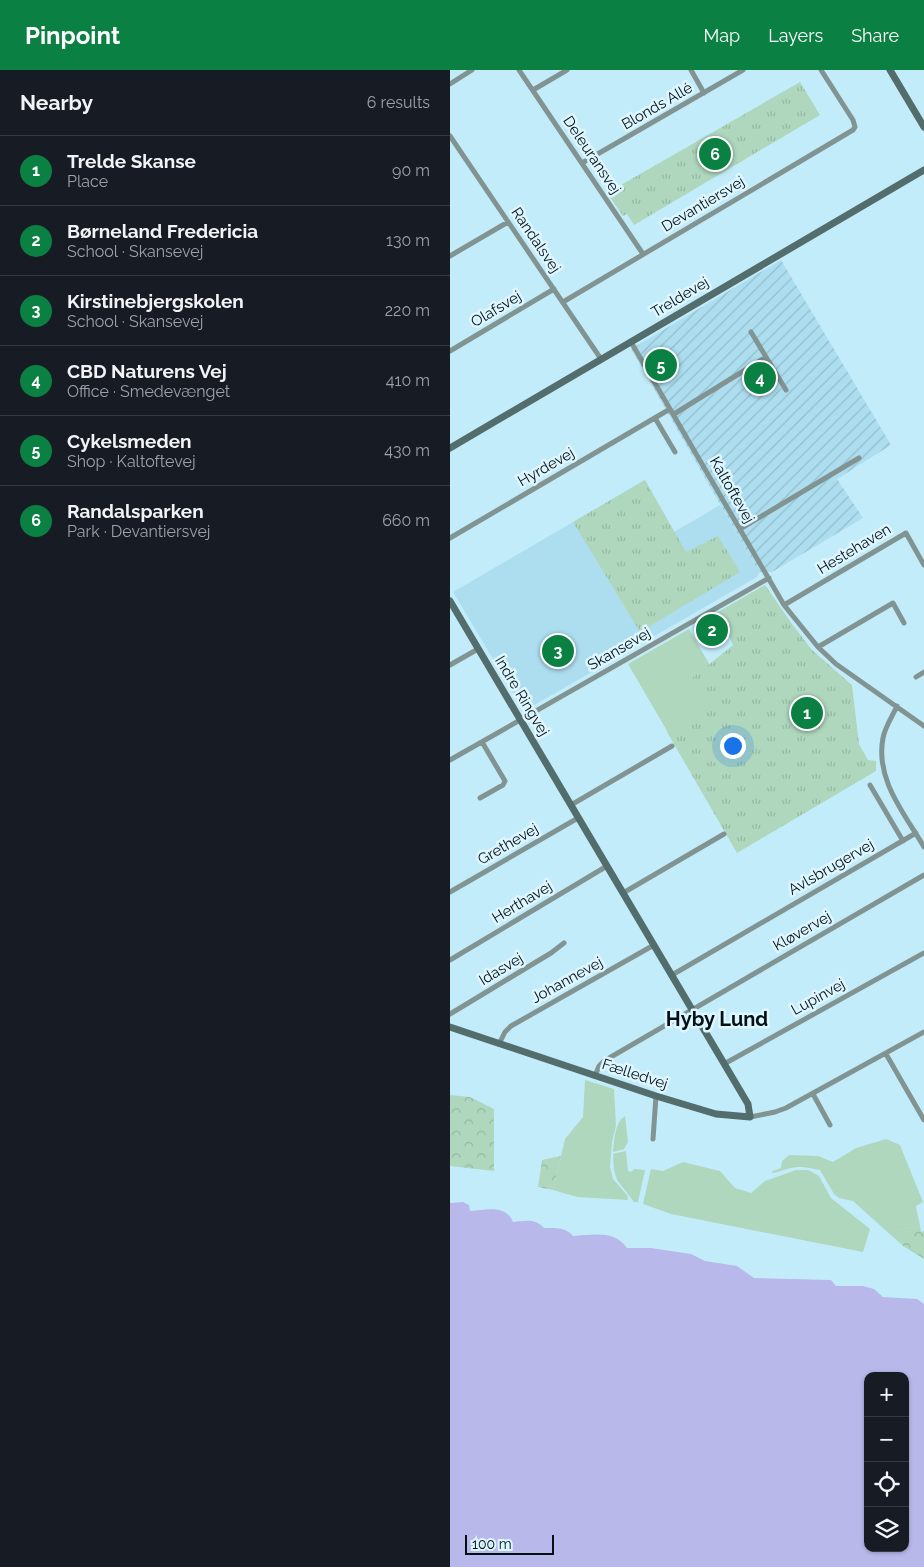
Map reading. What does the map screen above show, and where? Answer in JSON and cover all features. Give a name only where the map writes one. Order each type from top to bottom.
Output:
[{"type":"street","points":[[450,84],[472,70]]},
{"type":"street","name":"Deleuransvej","points":[[519,70],[644,254]]},
{"type":"street","points":[[533,90],[567,70]]},
{"type":"street","points":[[691,70],[704,93]]},
{"type":"street","name":"Blonds Allé","points":[[582,163],[743,70]]},
{"type":"street","name":"Devantiersvej","points":[[563,302],[850,132],[855,126],[853,120],[821,70]]},
{"type":"street","points":[[890,70],[924,127]]},
{"type":"street","name":"Randalsvej","points":[[450,136],[452,143],[601,359]]},
{"type":"street","name":"Treldevej","points":[[450,448],[924,170]]},
{"type":"street","points":[[450,256],[508,222]]},
{"type":"street","name":"Olafsvej","points":[[450,351],[554,289]]},
{"type":"street","points":[[751,332],[786,390]]},
{"type":"street","name":"Kaltoftevej","points":[[631,342],[784,605],[818,647],[836,664],[924,726]]},
{"type":"street","name":"Hyrdevej","points":[[450,538],[655,418],[672,412],[766,357]]},
{"type":"street","points":[[655,418],[675,452]]},
{"type":"street","points":[[740,529],[859,458]]},
{"type":"street","name":"Hestehaven","points":[[784,605],[906,533],[924,565]]},
{"type":"street","name":"Skansevej","points":[[450,760],[769,578]]},
{"type":"street","name":"Indre Ringvej","points":[[450,602],[748,1104],[750,1117]]},
{"type":"street","points":[[818,647],[893,604],[904,623]]},
{"type":"street","points":[[450,665],[478,649]]},
{"type":"street","points":[[916,677],[924,672]]},
{"type":"street","points":[[897,706],[884,736],[882,748],[883,769],[890,790],[924,847]]},
{"type":"street","points":[[480,798],[503,785],[505,781],[482,742]]},
{"type":"street","points":[[571,805],[672,746]]},
{"type":"street","points":[[870,785],[903,841]]},
{"type":"street","name":"Grethevej","points":[[450,892],[578,818]]},
{"type":"street","name":"Avlsbrugervej","points":[[672,975],[916,833]]},
{"type":"street","points":[[623,893],[724,834]]},
{"type":"street","name":"Herthavej","points":[[450,960],[607,866]]},
{"type":"street","name":"Kløvervej","points":[[594,1076],[604,1061],[924,875]]},
{"type":"street","name":"Idasvej","points":[[450,1014],[551,953],[564,943]]},
{"type":"street","name":"Johannevej","points":[[500,1044],[505,1032],[511,1026],[654,946]]},
{"type":"street","name":"Lupinvej","points":[[724,1064],[924,953]]},
{"type":"street","name":"Fælledvej","points":[[450,1027],[656,1096],[716,1114],[750,1117],[775,1112],[813,1094],[924,1032]]},
{"type":"street","points":[[886,1054],[924,1120]]},
{"type":"street","points":[[813,1094],[830,1125]]},
{"type":"street","points":[[653,1139],[656,1096]]},
{"type":"shaded area","points":[[781,260],[891,445],[837,479],[863,518],[772,572],[759,572],[631,349]]},
{"type":"shaded area","points":[[645,480],[674,532],[720,505],[759,572],[757,577],[524,711],[453,592]]},
{"type":"shaded area","points":[[463,1202],[469,1205],[470,1211],[500,1210],[510,1216],[513,1222],[534,1221],[544,1228],[564,1230],[573,1236],[610,1236],[622,1242],[627,1248],[651,1248],[691,1254],[705,1261],[737,1266],[754,1278],[831,1280],[836,1286],[863,1286],[874,1289],[883,1297],[917,1299],[924,1304],[924,1567],[450,1567],[450,1203]]},
{"type":"green space","points":[[800,82],[820,115],[634,225],[627,214],[623,216],[607,193]]},
{"type":"green space","points":[[645,480],[686,552],[718,536],[740,572],[640,632],[573,522]]},
{"type":"green space","points":[[765,585],[812,650],[852,685],[859,744],[868,760],[876,761],[876,771],[737,853],[667,732],[704,709],[691,679],[733,645],[718,612]]},
{"type":"green space","points":[[689,629],[711,667],[715,709],[670,736],[628,664]]},
{"type":"green space","points":[[585,1080],[614,1089],[616,1126],[612,1142],[610,1167],[613,1179],[627,1195],[628,1200],[577,1197],[553,1190],[565,1139],[583,1117]]},
{"type":"green space","points":[[450,1095],[470,1097],[494,1109],[494,1171],[450,1166]]},
{"type":"green space","points":[[625,1116],[628,1142],[624,1149],[613,1152],[617,1127]]},
{"type":"green space","points":[[886,1139],[900,1145],[923,1202],[916,1206],[920,1226],[898,1230],[903,1246],[853,1201],[839,1198],[834,1194],[820,1170],[797,1167],[774,1173],[771,1172],[781,1168],[782,1161],[789,1155],[818,1156],[833,1162],[856,1148]]},
{"type":"green space","points":[[626,1151],[628,1171],[631,1172],[634,1169],[645,1170],[638,1202],[634,1202],[617,1180],[614,1170],[613,1154]]},
{"type":"green space","points":[[561,1156],[553,1190],[538,1187],[542,1160]]},
{"type":"green space","points":[[683,1162],[720,1171],[735,1188],[751,1193],[765,1181],[796,1170],[808,1170],[819,1176],[831,1198],[870,1229],[863,1252],[671,1214],[643,1204],[651,1169],[663,1171]]},
{"type":"green space","points":[[920,1226],[921,1232],[924,1231],[924,1259],[903,1246],[897,1230]]},
{"type":"place","name":"Randalsparken","points":[[715,154]]},
{"type":"place","name":"Cykelsmeden","points":[[661,365]]},
{"type":"place","name":"CBD Naturens Vej","points":[[760,378]]},
{"type":"place","name":"Børneland Fredericia","points":[[712,630]]},
{"type":"place","name":"Kirstinebjergskolen","points":[[558,651]]},
{"type":"place","name":"Trelde Skanse","points":[[807,713]]},
{"type":"district","name":"Hyby Lund","points":[[717,1019]]}]
